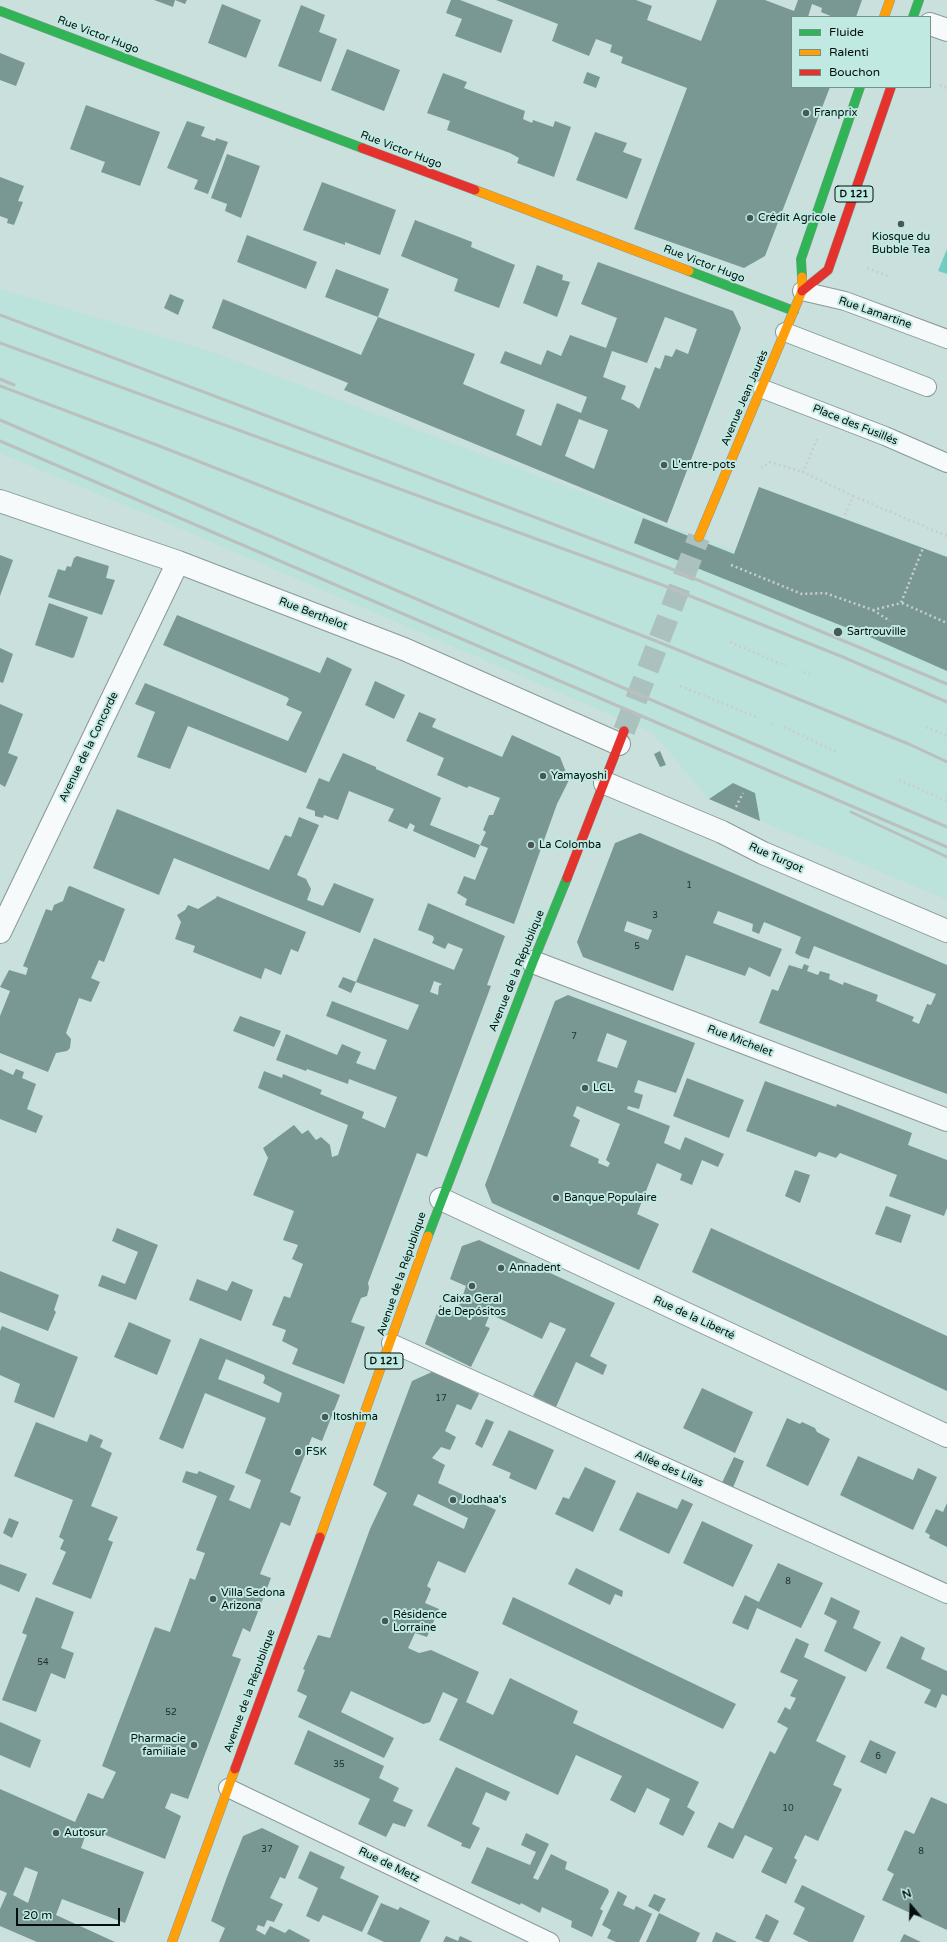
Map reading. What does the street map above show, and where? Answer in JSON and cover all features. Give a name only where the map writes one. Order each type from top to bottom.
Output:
[{"type":"main road","points":[[884,16],[890,0]]},
{"type":"main road","points":[[914,16],[919,0]]},
{"type":"main road","name":"Rue Victor Hugo","points":[[0,11],[794,311]]},
{"type":"main road","name":"Avenue Jean Jaurès","points":[[699,537],[763,389],[802,291],[801,259],[860,88]]},
{"type":"main road","name":"Avenue Jean Jaurès","points":[[802,291],[828,270],[891,88]]},
{"type":"main road","name":"Avenue de la République","points":[[172,1942],[391,1343],[441,1199],[532,962],[605,783],[621,738]]},
{"type":"street","points":[[931,24],[947,30]]},
{"type":"street","name":"Rue Berthelot","points":[[0,501],[178,562],[404,649],[621,738]]},
{"type":"street","name":"Avenue de la Concorde","points":[[0,932],[178,562]]},
{"type":"street","name":"Rue Turgot","points":[[605,783],[947,931]]},
{"type":"street","name":"Rue Michelet","points":[[532,962],[947,1120]]},
{"type":"street","name":"Rue de la Liberté","points":[[441,1199],[947,1436]]},
{"type":"lane","name":"Rue Lamartine","points":[[802,291],[845,301],[947,339]]},
{"type":"lane","points":[[785,332],[927,387]]},
{"type":"lane","name":"Place des Fusillés","points":[[763,389],[830,414],[947,463]]},
{"type":"lane","name":"Allée des Lilas","points":[[391,1343],[947,1594]]},
{"type":"lane","name":"Rue de Metz","points":[[228,1788],[550,1942]]},
{"type":"path","points":[[940,85],[947,88]]},
{"type":"path","points":[[867,268],[892,277]]},
{"type":"path","points":[[803,472],[830,414]]},
{"type":"path","points":[[726,473],[749,483],[758,470],[770,462],[803,472],[853,496],[947,536]]},
{"type":"path","points":[[844,518],[853,496]]},
{"type":"path","points":[[901,603],[923,548]]},
{"type":"path","points":[[731,565],[802,594],[825,593],[873,610],[890,621]]},
{"type":"path","points":[[873,610],[901,603],[947,623]]},
{"type":"path","points":[[730,642],[786,666]]},
{"type":"path","points":[[804,672],[810,674]]},
{"type":"path","points":[[680,686],[759,718]]},
{"type":"path","points":[[771,723],[775,725]]},
{"type":"path","points":[[784,727],[837,752]]},
{"type":"path","points":[[926,727],[947,736]]},
{"type":"path","points":[[899,780],[947,801]]},
{"type":"shaded area","points":[[0,289],[213,352],[735,551],[759,487],[947,556],[947,900],[709,799],[653,733],[149,515],[0,453]]},
{"type":"water","points":[[947,249],[947,274],[938,271]]},
{"type":"building","points":[[154,0],[175,0],[173,7]]},
{"type":"building","points":[[175,0],[187,0],[185,4]]},
{"type":"building","points":[[451,0],[460,0],[513,20],[501,53],[455,36],[462,19],[446,13]]},
{"type":"building","points":[[496,0],[636,0],[652,6],[647,20],[701,41],[717,0],[765,0],[794,11],[798,0],[862,0],[856,16],[831,16],[821,12],[822,8],[812,4],[808,16],[791,16],[791,88],[830,88],[765,256],[744,268],[634,229],[687,88],[621,63],[623,57],[610,52],[612,45],[596,39],[589,56],[552,41],[558,24]]},
{"type":"building","points":[[222,4],[261,20],[246,58],[208,43]]},
{"type":"building","points":[[301,5],[325,15],[319,32],[337,39],[321,82],[278,66]]},
{"type":"building","points":[[347,49],[400,70],[384,111],[331,90]]},
{"type":"building","points":[[0,53],[25,63],[16,86],[0,80]]},
{"type":"building","points":[[587,72],[600,77],[596,88],[583,83]]},
{"type":"building","points":[[443,73],[467,82],[464,88],[525,111],[523,119],[532,123],[533,120],[553,127],[555,121],[571,127],[554,177],[517,163],[519,158],[510,153],[447,130],[450,121],[427,113]]},
{"type":"building","points":[[86,105],[160,132],[140,186],[101,172],[105,162],[70,149]]},
{"type":"building","points":[[187,121],[205,127],[201,136],[215,141],[216,138],[228,142],[208,194],[194,189],[198,180],[167,168]]},
{"type":"building","points":[[595,132],[627,143],[623,152],[642,159],[627,199],[576,180]]},
{"type":"building","points":[[227,154],[260,166],[241,218],[225,211],[227,204],[211,198]]},
{"type":"building","points":[[0,177],[24,186],[18,201],[23,202],[14,225],[7,223],[8,219],[0,216]]},
{"type":"building","points":[[322,182],[396,210],[380,255],[345,242],[345,245],[303,230]]},
{"type":"building","points":[[415,220],[472,242],[471,247],[515,265],[499,308],[454,291],[458,279],[401,256]]},
{"type":"building","points":[[247,235],[317,262],[306,289],[237,262]]},
{"type":"building","points":[[598,262],[733,311],[741,328],[667,523],[344,390],[348,383],[212,328],[223,299],[361,355],[378,317],[475,354],[463,384],[525,410],[516,435],[541,446],[557,403],[581,413],[587,397],[500,363],[505,351],[541,365],[547,350],[561,356],[570,335],[606,348],[617,318],[581,304]],"holes":[[[665,317],[697,329],[688,354],[676,349],[672,357],[665,355],[660,369],[655,367],[639,409],[633,404],[621,399],[626,386],[603,377],[612,351],[647,363]],[[579,419],[608,430],[594,469],[565,456]]]},
{"type":"building","points":[[537,265],[563,275],[562,280],[570,282],[557,317],[523,303]]},
{"type":"building","points":[[336,269],[389,289],[378,317],[325,297]]},
{"type":"building","points":[[170,294],[184,300],[178,315],[164,308]]},
{"type":"building","name":"Sartrouville","points":[[759,487],[947,557],[947,671],[870,637],[634,543],[643,518],[734,554]]},
{"type":"building","points":[[0,555],[13,560],[0,596]]},
{"type":"building","points":[[77,556],[109,566],[106,578],[115,580],[102,615],[48,597],[58,569],[65,571],[67,566],[71,567],[74,558]]},
{"type":"building","points":[[49,603],[88,617],[74,657],[72,658],[35,645]]},
{"type":"building","points":[[177,615],[320,673],[327,657],[352,669],[306,773],[188,726],[170,769],[137,757],[155,712],[135,704],[145,683],[288,741],[302,712],[286,705],[289,699],[287,697],[163,645]]},
{"type":"building","points":[[0,648],[13,654],[3,683],[0,682]]},
{"type":"building","points":[[375,681],[405,695],[394,719],[365,705]]},
{"type":"building","points":[[0,704],[23,714],[8,753],[18,757],[5,787],[0,784]]},
{"type":"building","points":[[419,712],[436,719],[432,727],[502,757],[512,735],[560,757],[569,780],[557,804],[514,924],[465,905],[467,899],[457,893],[464,876],[475,880],[488,848],[480,845],[486,832],[483,830],[489,815],[493,815],[500,798],[469,786],[467,788],[437,775],[444,758],[406,741]]},
{"type":"building","points":[[660,751],[666,765],[660,767],[654,754]]},
{"type":"building","points":[[343,753],[441,798],[430,825],[480,845],[475,858],[413,831],[415,826],[410,823],[407,829],[388,821],[394,809],[349,791],[338,820],[324,815],[323,818],[315,816],[315,811],[306,808],[319,778],[329,782]]},
{"type":"building","points":[[733,783],[755,793],[760,821],[709,799]]},
{"type":"building","points":[[117,809],[269,870],[285,835],[291,837],[299,817],[319,825],[297,875],[306,879],[311,889],[307,900],[323,906],[334,883],[374,899],[360,933],[174,858],[159,895],[93,868]]},
{"type":"building","points":[[640,833],[947,965],[947,1094],[759,1023],[772,989],[778,991],[789,965],[802,969],[804,964],[809,966],[807,971],[818,975],[820,971],[830,974],[829,979],[843,985],[844,982],[878,995],[876,1001],[914,1017],[912,1021],[919,1024],[927,1004],[931,1005],[936,994],[814,946],[809,959],[800,956],[795,953],[801,937],[764,922],[759,934],[752,931],[753,924],[718,911],[713,923],[782,949],[770,977],[749,967],[745,976],[686,955],[673,991],[583,957],[577,942],[615,843]],"holes":[[[627,921],[652,930],[648,940],[624,931]]]},
{"type":"building","points":[[70,886],[125,909],[104,962],[99,960],[91,978],[100,982],[91,1002],[79,998],[66,1033],[71,1039],[70,1048],[67,1051],[56,1053],[48,1072],[0,1053],[0,1016],[10,991],[0,987],[9,970],[26,975],[28,968],[23,966],[46,909],[52,911],[54,905],[63,901],[68,887]]},
{"type":"building","points":[[217,896],[306,932],[298,952],[291,949],[281,975],[265,968],[261,979],[193,952],[195,946],[175,939],[181,922],[177,915],[185,910],[188,905],[198,909]]},
{"type":"building","points":[[428,903],[505,936],[487,985],[491,986],[427,1157],[417,1153],[368,1283],[369,1288],[367,1296],[361,1298],[351,1322],[365,1327],[344,1384],[292,1364],[298,1349],[282,1341],[286,1330],[272,1325],[284,1296],[290,1298],[303,1264],[292,1259],[298,1245],[283,1240],[294,1211],[253,1195],[268,1158],[263,1148],[294,1125],[302,1134],[308,1130],[316,1140],[321,1137],[330,1145],[332,1157],[338,1155],[348,1125],[258,1088],[264,1071],[282,1078],[283,1074],[322,1090],[320,1094],[364,1112],[362,1118],[385,1128],[397,1097],[349,1079],[348,1084],[307,1069],[306,1071],[276,1060],[286,1034],[337,1055],[342,1044],[361,1052],[356,1063],[375,1070],[387,1040],[326,1016],[332,1001],[408,1030],[419,1005],[356,982],[374,938],[454,970],[463,949],[448,943],[445,949],[432,943],[434,939],[433,936],[418,930]],"holes":[[[434,981],[442,984],[439,986],[438,995],[430,992]]]},
{"type":"building","points":[[343,977],[356,982],[351,993],[338,987]]},
{"type":"building","points":[[568,995],[695,1043],[676,1093],[638,1080],[634,1092],[643,1095],[639,1109],[628,1106],[627,1109],[670,1126],[664,1143],[680,1150],[685,1137],[724,1154],[718,1167],[702,1160],[692,1185],[680,1180],[682,1174],[657,1163],[637,1214],[659,1224],[639,1270],[492,1203],[485,1185],[555,1001]],"holes":[[[607,1033],[627,1041],[617,1068],[597,1061]],[[577,1106],[620,1124],[606,1160],[610,1163],[608,1167],[598,1163],[599,1159],[570,1146],[580,1120],[573,1116]]]},
{"type":"building","points":[[240,1016],[281,1031],[274,1047],[233,1031]]},
{"type":"building","points":[[0,1069],[13,1075],[16,1069],[24,1072],[22,1078],[36,1084],[27,1109],[43,1116],[36,1133],[0,1119]]},
{"type":"building","points":[[687,1078],[744,1100],[729,1138],[673,1116]]},
{"type":"building","points":[[765,1081],[836,1107],[837,1104],[912,1133],[908,1145],[947,1160],[947,1208],[944,1216],[889,1196],[897,1175],[840,1153],[836,1158],[819,1152],[816,1157],[746,1131]]},
{"type":"building","points":[[795,1170],[810,1175],[800,1203],[785,1196]]},
{"type":"building","points":[[886,1206],[911,1215],[901,1243],[875,1234]]},
{"type":"building","points":[[117,1228],[158,1245],[136,1300],[98,1286],[102,1275],[125,1284],[138,1252],[112,1241]]},
{"type":"building","points":[[711,1228],[947,1336],[947,1391],[692,1272]]},
{"type":"building","points":[[479,1240],[615,1303],[590,1356],[607,1365],[603,1375],[576,1362],[556,1407],[533,1396],[566,1329],[550,1322],[542,1339],[490,1314],[485,1326],[490,1328],[471,1367],[425,1344],[440,1305],[456,1312],[466,1286],[450,1279],[462,1246]]},
{"type":"building","points":[[0,1271],[59,1295],[54,1310],[56,1312],[48,1331],[0,1312]]},
{"type":"building","points":[[197,1279],[227,1291],[232,1281],[253,1290],[241,1321],[189,1300]]},
{"type":"building","points":[[129,1322],[171,1340],[157,1375],[114,1357]]},
{"type":"building","points":[[2,1326],[78,1357],[54,1418],[14,1402],[20,1384],[0,1375],[0,1331]]},
{"type":"building","points":[[200,1338],[340,1395],[322,1441],[312,1437],[290,1492],[301,1497],[290,1526],[281,1522],[260,1574],[271,1578],[250,1632],[243,1628],[232,1656],[241,1659],[188,1799],[171,1793],[165,1808],[181,1816],[165,1859],[88,1828],[81,1848],[144,1872],[125,1923],[62,1899],[56,1915],[115,1942],[37,1942],[0,1926],[0,1909],[7,1893],[0,1890],[0,1789],[75,1822],[88,1793],[103,1799],[116,1772],[102,1766],[155,1627],[170,1632],[190,1578],[195,1580],[205,1553],[196,1550],[217,1496],[182,1482],[186,1471],[197,1474],[199,1471],[235,1486],[229,1500],[250,1509],[261,1480],[245,1473],[266,1418],[205,1393],[183,1449],[159,1439]],"holes":[[[226,1359],[264,1375],[265,1378],[263,1383],[282,1393],[279,1403],[218,1379]],[[25,1867],[38,1872],[28,1903],[13,1895]]]},
{"type":"building","points":[[434,1371],[479,1394],[471,1410],[457,1404],[445,1431],[456,1437],[450,1450],[441,1447],[432,1458],[445,1465],[438,1483],[496,1510],[465,1573],[438,1561],[427,1586],[431,1589],[425,1603],[439,1609],[427,1637],[415,1633],[408,1648],[419,1653],[431,1650],[479,1672],[466,1702],[493,1715],[510,1678],[578,1711],[573,1723],[699,1782],[687,1807],[695,1812],[683,1836],[659,1824],[670,1799],[647,1788],[635,1813],[610,1800],[622,1776],[576,1755],[558,1795],[439,1740],[458,1699],[443,1692],[430,1722],[423,1724],[351,1691],[341,1712],[394,1738],[384,1758],[298,1717],[307,1696],[297,1691],[305,1670],[303,1669],[318,1635],[330,1638],[370,1529],[387,1493],[373,1485],[412,1381]],"holes":[[[418,1494],[468,1518],[464,1529],[413,1505]]]},
{"type":"building","points":[[702,1388],[753,1412],[735,1453],[683,1428]]},
{"type":"building","points":[[787,1418],[800,1424],[802,1422],[815,1428],[817,1432],[830,1439],[808,1486],[766,1466]]},
{"type":"building","points":[[486,1419],[494,1422],[482,1448],[475,1444]]},
{"type":"building","points":[[36,1422],[87,1442],[90,1434],[103,1440],[100,1447],[112,1453],[91,1506],[118,1517],[108,1540],[113,1542],[91,1599],[52,1584],[66,1552],[60,1549],[64,1540],[59,1537],[73,1500],[14,1476]]},
{"type":"building","points":[[509,1430],[554,1450],[536,1490],[509,1478],[511,1473],[492,1465]]},
{"type":"building","points":[[858,1456],[913,1480],[918,1468],[937,1477],[913,1530],[840,1495]]},
{"type":"building","points":[[734,1457],[744,1461],[732,1490],[721,1485]]},
{"type":"building","points":[[585,1467],[616,1481],[593,1532],[555,1514],[563,1497],[569,1499]]},
{"type":"building","points":[[637,1492],[677,1509],[682,1499],[693,1504],[669,1554],[619,1530]]},
{"type":"building","points":[[947,1503],[947,1547],[929,1538],[930,1535],[925,1532],[936,1509],[943,1512]]},
{"type":"building","points":[[9,1518],[19,1522],[12,1538],[3,1533]]},
{"type":"building","points":[[702,1521],[753,1545],[733,1587],[683,1563]]},
{"type":"building","points":[[778,1563],[823,1583],[801,1628],[757,1608],[748,1630],[732,1623],[745,1595],[759,1602]]},
{"type":"building","points":[[0,1564],[27,1574],[19,1592],[0,1584]]},
{"type":"building","points":[[576,1568],[623,1591],[622,1597],[615,1594],[610,1605],[568,1584]]},
{"type":"building","points":[[36,1597],[74,1612],[61,1648],[74,1653],[65,1679],[51,1673],[36,1712],[2,1700],[27,1635],[22,1633]]},
{"type":"building","points":[[513,1597],[736,1704],[723,1729],[502,1624]]},
{"type":"building","points":[[831,1597],[860,1611],[853,1628],[881,1642],[866,1672],[824,1651],[837,1621],[824,1614]]},
{"type":"building","points":[[901,1636],[925,1648],[921,1659],[947,1671],[947,1696],[942,1694],[936,1708],[924,1703],[931,1690],[886,1668]]},
{"type":"building","points":[[796,1638],[809,1644],[804,1657],[846,1677],[816,1741],[846,1756],[833,1785],[842,1789],[818,1841],[805,1835],[794,1858],[797,1860],[786,1884],[761,1872],[773,1848],[745,1835],[733,1859],[707,1847],[719,1822],[733,1829],[770,1751],[775,1754],[788,1728],[777,1722],[785,1707],[790,1710],[796,1698],[790,1696],[798,1680],[780,1672]]},
{"type":"building","points":[[0,1722],[41,1740],[30,1768],[0,1755]]},
{"type":"building","points":[[308,1730],[384,1766],[379,1778],[399,1788],[393,1801],[413,1810],[405,1827],[393,1823],[386,1837],[358,1824],[370,1799],[294,1764]]},
{"type":"building","points":[[870,1740],[896,1752],[886,1774],[860,1762]]},
{"type":"building","points":[[456,1767],[510,1792],[506,1801],[486,1792],[472,1824],[480,1828],[470,1849],[461,1846],[462,1843],[427,1826]]},
{"type":"building","points":[[931,1797],[947,1804],[947,1930],[882,1900],[894,1874],[887,1870],[905,1830],[914,1834]]},
{"type":"building","points":[[262,1828],[299,1846],[285,1879],[280,1877],[270,1898],[283,1904],[274,1922],[267,1920],[264,1927],[258,1925],[256,1930],[265,1935],[270,1926],[285,1933],[289,1929],[310,1940],[309,1942],[219,1942],[225,1928],[211,1921],[227,1877],[243,1836]]},
{"type":"building","points":[[526,1833],[549,1844],[533,1878],[538,1880],[551,1854],[567,1862],[565,1869],[608,1889],[609,1892],[600,1909],[603,1911],[592,1937],[571,1927],[572,1921],[542,1907],[540,1913],[521,1903],[520,1905],[471,1883],[487,1847],[530,1865],[536,1852],[521,1845]]},
{"type":"building","points":[[310,1851],[345,1867],[340,1878],[379,1896],[362,1932],[323,1915],[319,1922],[306,1916],[318,1888],[298,1878]]},
{"type":"building","points":[[802,1885],[865,1916],[853,1942],[809,1942],[793,1934],[805,1908],[794,1902]]},
{"type":"building","points":[[618,1891],[627,1896],[623,1905],[634,1910],[636,1906],[652,1914],[639,1942],[616,1942],[607,1938],[611,1930],[602,1925]]},
{"type":"building","points":[[654,1894],[666,1899],[659,1912],[648,1906]]},
{"type":"building","points":[[381,1903],[398,1910],[400,1907],[430,1921],[420,1942],[384,1942],[367,1934]]},
{"type":"building","points":[[659,1913],[700,1933],[696,1942],[646,1942]]},
{"type":"building","points":[[766,1914],[779,1921],[769,1942],[764,1942],[755,1938]]},
{"type":"building","points":[[716,1932],[737,1942],[712,1942]]},
{"type":"building","points":[[904,1934],[921,1942],[900,1942]]},
{"type":"building","points":[[446,1936],[458,1941],[460,1936],[473,1942],[443,1942]]},
{"type":"tunnel","points":[[624,731],[699,537]]},
{"type":"railway","points":[[0,315],[669,568],[947,684]]},
{"type":"railway","points":[[0,343],[665,586],[843,657],[947,702]]},
{"type":"railway","points":[[0,379],[14,385]]},
{"type":"railway","points":[[0,386],[162,447],[666,645],[911,745],[947,762]]},
{"type":"railway","points":[[0,420],[947,827]]},
{"type":"railway","points":[[0,441],[947,847]]},
{"type":"railway","points":[[851,812],[947,857]]},
{"type":"traffic: fast","points":[[913,16],[919,0]]},
{"type":"traffic: fast","points":[[0,11],[362,148]]},
{"type":"traffic: fast","points":[[802,277],[801,259],[860,88]]},
{"type":"traffic: fast","points":[[689,271],[794,311]]},
{"type":"traffic: fast","points":[[428,1236],[533,962],[567,878]]},
{"type":"traffic: slow","points":[[884,16],[890,0]]},
{"type":"traffic: slow","points":[[475,190],[689,271]]},
{"type":"traffic: slow","points":[[699,537],[802,291],[802,277]]},
{"type":"traffic: slow","points":[[320,1537],[428,1236]]},
{"type":"traffic: slow","points":[[172,1942],[235,1769]]},
{"type":"traffic: jam","points":[[802,291],[828,270],[891,88]]},
{"type":"traffic: jam","points":[[362,148],[475,190]]},
{"type":"traffic: jam","points":[[567,878],[624,731]]},
{"type":"traffic: jam","points":[[235,1769],[320,1537]]},
{"type":"place","name":"Franprix","points":[[806,113]]},
{"type":"place","name":"Crédit Agricole","points":[[750,218]]},
{"type":"place","name":"Kiosque du Bubble Tea","points":[[901,224]]},
{"type":"place","name":"L'entre-pots","points":[[664,465]]},
{"type":"place","name":"Sartrouville","points":[[838,632]]},
{"type":"place","name":"Yamayoshi","points":[[543,776]]},
{"type":"place","name":"La Colomba","points":[[531,845]]},
{"type":"place","name":"LCL","points":[[585,1088]]},
{"type":"place","name":"Banque Populaire","points":[[556,1198]]},
{"type":"place","name":"Annadent","points":[[501,1268]]},
{"type":"place","name":"Caixa Geral de Depósitos","points":[[472,1286]]},
{"type":"place","name":"Itoshima","points":[[325,1417]]},
{"type":"place","name":"FSK","points":[[298,1452]]},
{"type":"place","name":"Jodhaa's","points":[[453,1500]]},
{"type":"place","name":"Villa Sedona Arizona","points":[[213,1599]]},
{"type":"place","name":"Résidence Lorraine","points":[[385,1621]]},
{"type":"place","name":"Pharmacie familiale","points":[[194,1745]]},
{"type":"place","name":"Autosur","points":[[56,1833]]}]
